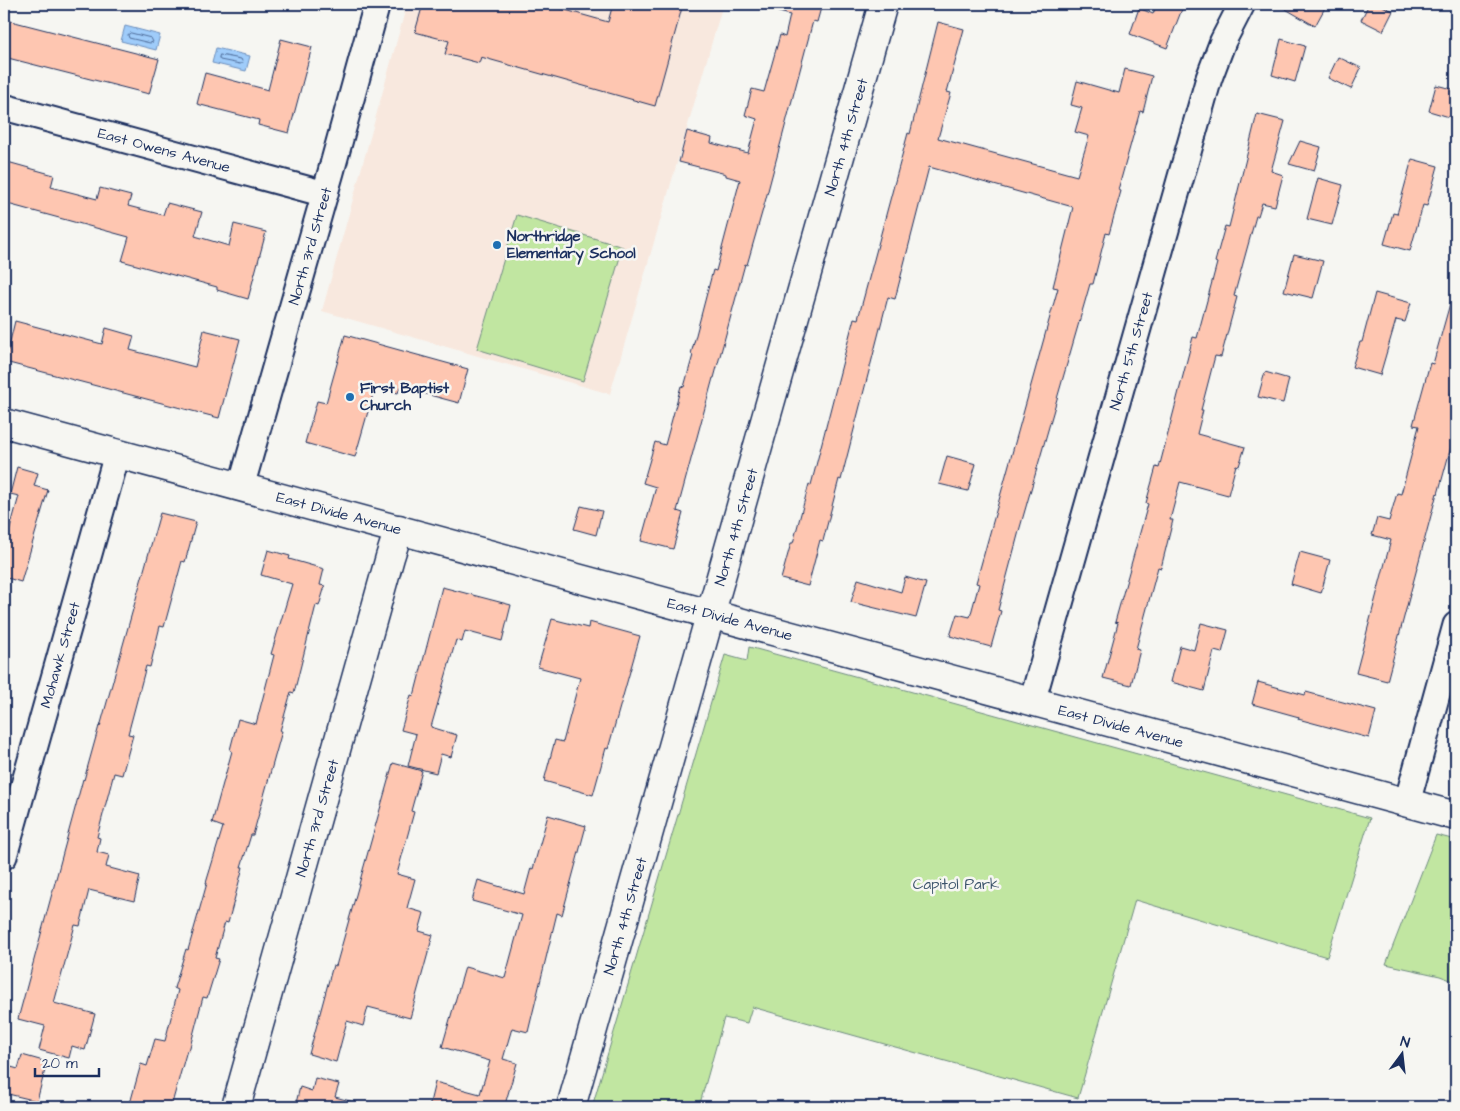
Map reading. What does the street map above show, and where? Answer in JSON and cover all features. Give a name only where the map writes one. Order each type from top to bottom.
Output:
[{"type":"street","name":"North 3rd Street","points":[[241,487],[378,4]]},
{"type":"street","name":"North 4th Street","points":[[571,1107],[883,4]]},
{"type":"street","name":"North 5th Street","points":[[1032,702],[1209,78],[1223,41],[1242,4]]},
{"type":"street","name":"East Owens Avenue","points":[[4,107],[325,194]]},
{"type":"street","name":"East Divide Avenue","points":[[4,423],[1456,816]]},
{"type":"street","name":"Mohawk Street","points":[[4,856],[117,454]]},
{"type":"street","name":"North 3rd Street","points":[[236,1107],[399,529]]},
{"type":"street","points":[[1407,803],[1456,625]]},
{"type":"shaded area","name":"Northridge Elementary School","points":[[407,4],[723,4],[610,394],[322,311]]},
{"type":"green space","points":[[517,215],[623,247],[583,381],[477,349]]},
{"type":"green space","name":"Capitol Park","points":[[749,647],[1370,818],[1327,957],[1135,900],[1078,1098],[752,1007],[747,1023],[724,1018],[699,1107],[592,1107],[725,655],[747,661]]},
{"type":"green space","points":[[1436,835],[1456,840],[1456,982],[1440,976],[1386,964]]},
{"type":"water","points":[[125,26],[160,35],[156,50],[121,41]]},
{"type":"water","points":[[216,48],[250,56],[246,71],[212,63]]},
{"type":"building","points":[[423,4],[544,4],[608,22],[613,4],[683,4],[655,106],[481,57],[479,63],[445,54],[449,41],[415,32]]},
{"type":"building","points":[[769,4],[822,4],[817,22],[813,21],[765,202],[747,265],[745,264],[713,378],[677,511],[683,513],[673,549],[641,541],[656,487],[643,483],[655,442],[665,445],[681,386],[684,387],[713,270],[716,271],[740,180],[726,176],[726,174],[679,162],[687,131],[712,138],[711,143],[748,153],[757,119],[745,115],[752,89],[764,92],[780,35],[785,37],[790,15],[768,9]]},
{"type":"building","points":[[1157,4],[1169,4],[1182,9],[1167,48],[1130,34],[1139,8],[1153,14]]},
{"type":"building","points":[[1277,4],[1327,4],[1315,26]]},
{"type":"building","points":[[1369,4],[1378,4],[1393,11],[1383,31],[1361,20]]},
{"type":"building","points":[[7,20],[159,59],[149,94],[4,57],[4,33]]},
{"type":"building","points":[[938,22],[964,29],[947,92],[951,93],[938,138],[1077,176],[1089,136],[1075,132],[1082,108],[1071,105],[1077,81],[1119,93],[1125,69],[1152,76],[1143,112],[1140,111],[1118,190],[1121,191],[1109,234],[1106,233],[1093,284],[1090,284],[1019,531],[998,610],[1001,611],[991,647],[950,636],[957,614],[970,617],[979,584],[976,583],[1058,288],[1053,287],[1073,207],[929,167],[895,299],[888,297],[841,480],[839,479],[823,541],[820,540],[808,586],[781,579],[809,484],[811,485],[854,318],[858,319],[908,133],[910,134]]},
{"type":"building","points":[[281,39],[312,47],[289,133],[258,125],[259,120],[197,104],[205,73],[268,90]]},
{"type":"building","points":[[1281,39],[1305,46],[1295,82],[1272,75]]},
{"type":"building","points":[[1338,57],[1361,68],[1351,89],[1328,78]]},
{"type":"building","points":[[1436,85],[1456,90],[1456,119],[1429,111]]},
{"type":"building","points":[[1257,114],[1285,121],[1271,171],[1283,175],[1275,206],[1262,203],[1258,216],[1256,216],[1234,296],[1237,297],[1221,357],[1215,356],[1197,434],[1245,447],[1239,466],[1236,465],[1228,495],[1180,482],[1170,520],[1173,520],[1161,568],[1158,567],[1136,649],[1140,650],[1131,685],[1103,678],[1118,623],[1115,622],[1148,504],[1146,503],[1156,467],[1159,468],[1193,337],[1197,338],[1225,226],[1229,227]]},
{"type":"building","points":[[1300,141],[1321,147],[1314,171],[1289,164]]},
{"type":"building","points":[[1412,159],[1438,166],[1427,206],[1423,205],[1410,251],[1384,244],[1393,213],[1397,214]]},
{"type":"building","points":[[4,161],[54,175],[51,187],[97,199],[100,188],[131,196],[128,206],[163,215],[167,203],[202,212],[195,236],[229,246],[234,224],[266,232],[248,299],[217,290],[217,287],[122,261],[129,237],[4,203]]},
{"type":"building","points":[[1318,178],[1343,185],[1332,225],[1307,219]]},
{"type":"building","points":[[1294,254],[1323,261],[1313,298],[1284,291]]},
{"type":"building","points":[[1375,293],[1411,303],[1405,322],[1396,320],[1380,375],[1352,367],[1360,342],[1362,342]]},
{"type":"building","points":[[1451,300],[1456,300],[1456,375],[1450,397],[1456,399],[1456,436],[1454,436],[1437,493],[1387,681],[1356,673],[1391,540],[1372,535],[1377,518],[1389,521],[1397,493],[1401,494],[1419,426],[1413,425],[1430,363],[1433,364]]},
{"type":"building","points":[[15,321],[102,344],[106,328],[134,336],[130,350],[195,367],[204,330],[240,339],[219,418],[5,362]]},
{"type":"building","name":"First Baptist Church","points":[[345,335],[468,369],[459,403],[400,387],[398,393],[375,387],[355,457],[305,443],[317,401],[326,403]]},
{"type":"building","points":[[1265,372],[1289,379],[1283,403],[1258,397]]},
{"type":"building","points":[[947,456],[976,464],[968,491],[939,484]]},
{"type":"building","points":[[17,467],[38,473],[34,486],[48,490],[21,582],[4,577],[4,535],[8,536],[19,496],[10,494]]},
{"type":"building","points":[[581,506],[602,511],[596,535],[574,529]]},
{"type":"building","points":[[160,513],[196,522],[185,562],[182,561],[164,627],[160,626],[150,667],[146,666],[128,734],[133,735],[122,775],[114,773],[97,837],[100,838],[97,852],[109,855],[106,867],[140,876],[134,901],[89,890],[80,926],[75,925],[54,1003],[95,1014],[85,1050],[72,1046],[69,1058],[39,1050],[45,1026],[18,1019],[83,779],[100,727]]},
{"type":"building","points":[[268,550],[290,556],[289,559],[324,569],[320,585],[325,586],[319,606],[316,605],[294,693],[291,692],[253,835],[251,835],[241,867],[243,867],[228,923],[225,922],[215,958],[219,959],[207,998],[203,997],[189,1051],[187,1050],[171,1107],[129,1107],[141,1064],[147,1066],[155,1039],[165,1041],[178,990],[174,988],[186,949],[188,950],[223,827],[212,823],[232,751],[230,750],[238,719],[256,724],[274,655],[271,654],[292,584],[261,575]]},
{"type":"building","points":[[1300,552],[1330,560],[1321,593],[1291,584]]},
{"type":"building","points":[[905,577],[926,583],[916,618],[851,602],[858,579],[901,592]]},
{"type":"building","points":[[442,587],[511,605],[502,641],[465,631],[462,642],[456,640],[431,727],[457,735],[451,757],[441,754],[436,773],[408,766],[416,734],[401,730],[411,695],[414,696]]},
{"type":"building","points":[[552,619],[588,628],[589,622],[640,636],[593,795],[544,781],[555,740],[563,742],[580,678],[538,667]]},
{"type":"building","points":[[1201,623],[1228,630],[1222,653],[1214,651],[1204,691],[1171,682],[1180,646],[1194,650]]},
{"type":"building","points":[[1258,682],[1305,695],[1306,692],[1376,711],[1369,738],[1298,719],[1299,717],[1252,704]]},
{"type":"building","points":[[393,763],[422,771],[411,811],[414,812],[397,874],[415,879],[407,908],[424,913],[419,931],[433,935],[410,1018],[368,1007],[363,1026],[347,1021],[336,1062],[309,1054],[333,965],[336,966]]},
{"type":"building","points":[[548,815],[586,826],[562,915],[557,913],[528,1032],[512,1028],[503,1059],[517,1063],[506,1101],[507,1107],[429,1107],[435,1082],[480,1094],[490,1061],[442,1047],[465,967],[505,978],[522,915],[472,901],[478,880],[524,894]]},
{"type":"building","points":[[22,1055],[47,1062],[37,1101],[4,1093],[4,1065],[18,1069]]},
{"type":"building","points":[[315,1078],[339,1084],[335,1097],[354,1102],[353,1107],[295,1107],[300,1087],[312,1091]]},
{"type":"place","name":"Northridge Elementary School","points":[[497,245]]},
{"type":"place","name":"First Baptist Church","points":[[350,397]]}]
